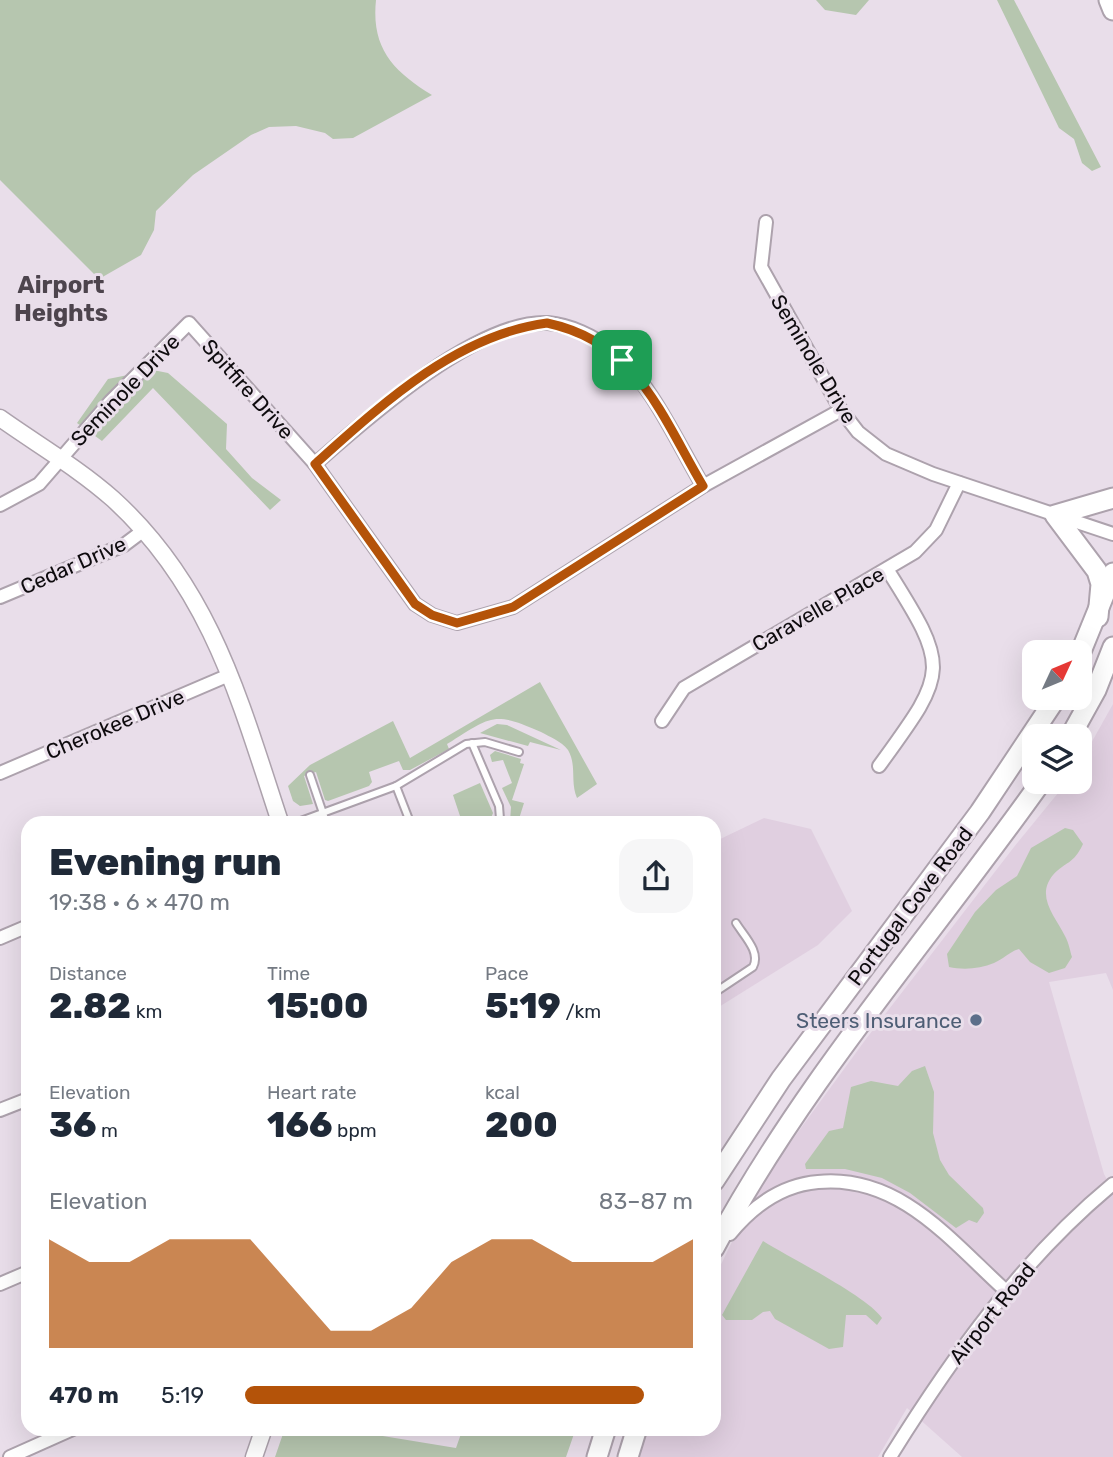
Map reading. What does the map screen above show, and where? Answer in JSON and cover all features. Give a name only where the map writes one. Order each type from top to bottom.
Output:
[{"type":"main road","points":[[1109,0],[1113,10]]},
{"type":"main road","points":[[1097,617],[1101,584],[1097,571],[1055,514],[1113,498]]},
{"type":"main road","points":[[1086,640],[1113,573]]},
{"type":"main road","points":[[1076,724],[1111,655]]},
{"type":"main road","name":"Portugal Cove Road","points":[[721,1170],[781,1079],[980,812],[1048,710]]},
{"type":"main road","name":"Portugal Cove Road","points":[[721,1236],[789,1124],[854,1031],[1032,794]]},
{"type":"main road","points":[[597,1457],[604,1436]]},
{"type":"main road","points":[[628,1457],[635,1436]]},
{"type":"street","name":"Seminole Drive","points":[[765,222],[761,267],[841,410],[858,432],[886,454],[959,483],[1113,534]]},
{"type":"street","name":"Seminole Drive","points":[[0,505],[24,495],[39,484],[110,402],[189,323]]},
{"type":"street","name":"Spitfire Drive","points":[[189,323],[315,464],[415,604],[432,615],[457,623],[513,607],[703,486],[841,410]]},
{"type":"street","points":[[315,464],[385,402],[443,364],[489,337],[520,327],[547,323],[592,337],[612,350],[628,366],[643,384],[703,486]]},
{"type":"street","points":[[0,418],[60,458],[112,498],[144,530],[173,565],[201,608],[229,675],[278,816]]},
{"type":"street","name":"Caravelle Place","points":[[662,721],[684,688],[887,569],[929,539],[959,483]]},
{"type":"street","name":"Cedar Drive","points":[[0,597],[124,545],[144,530]]},
{"type":"street","points":[[879,766],[920,709],[930,689],[935,660],[928,638],[887,569]]},
{"type":"street","name":"Cherokee Drive","points":[[0,773],[229,675]]},
{"type":"street","points":[[0,939],[21,929]]},
{"type":"street","points":[[0,1110],[21,1102]]},
{"type":"street","points":[[721,1245],[743,1218],[767,1198],[808,1183],[849,1181],[892,1194],[913,1208],[1005,1290]]},
{"type":"street","name":"Airport Road","points":[[890,1457],[962,1347],[1005,1290],[1113,1184]]},
{"type":"street","points":[[0,1284],[21,1275]]},
{"type":"street","points":[[10,1457],[57,1436]]},
{"type":"street","points":[[254,1457],[261,1436]]},
{"type":"lane","points":[[313,816],[396,786],[472,743],[485,742],[519,752]]},
{"type":"lane","points":[[472,743],[499,806],[500,816]]},
{"type":"lane","points":[[310,775],[325,816]]},
{"type":"lane","points":[[396,786],[408,816]]},
{"type":"lane","points":[[721,988],[753,967],[757,960],[736,923]]},
{"type":"shaded area","points":[[1113,704],[1113,990],[1106,973],[1049,982],[1104,1174],[1110,1185],[1113,1184],[1113,1457],[962,1457],[907,1408],[878,1457],[636,1457],[643,1436],[721,1436],[721,1265],[760,1184],[866,1039],[1057,794],[1092,794],[1092,742]]},
{"type":"shaded area","points":[[764,818],[811,829],[852,911],[818,945],[721,1006],[721,839]]},
{"type":"green space","points":[[0,0],[376,0],[375,17],[381,45],[406,77],[432,95],[353,138],[333,139],[325,133],[296,126],[269,127],[251,135],[193,175],[156,211],[154,230],[141,255],[99,279],[0,180]]},
{"type":"green space","points":[[816,0],[869,0],[856,15],[825,10]]},
{"type":"green space","points":[[997,0],[1014,0],[1101,167],[1092,171],[1082,163],[1074,139],[1059,128]]},
{"type":"green space","points":[[153,370],[168,373],[227,424],[226,449],[252,478],[281,500],[270,510],[153,388],[102,441],[77,423],[108,379]]},
{"type":"green space","points":[[540,682],[597,784],[577,798],[568,750],[541,732],[501,719],[473,728],[447,744],[449,749],[410,770],[403,770],[399,761],[369,772],[372,782],[369,786],[328,801],[325,800],[316,772],[304,776],[313,804],[300,806],[293,801],[288,786],[310,765],[393,721],[410,758]]},
{"type":"green space","points":[[497,724],[507,725],[561,750],[530,742],[528,746],[480,733]]},
{"type":"green space","points":[[495,751],[521,759],[520,763],[524,764],[512,800],[524,803],[520,816],[510,816],[511,807],[502,788],[512,783],[503,760],[492,762],[490,755]]},
{"type":"green space","points":[[480,783],[493,813],[492,816],[460,816],[453,795]]},
{"type":"green space","points":[[1065,828],[1073,830],[1083,844],[1073,859],[1053,875],[1046,891],[1049,907],[1072,957],[1065,968],[1049,973],[1030,962],[1019,949],[983,967],[949,967],[947,954],[975,912],[996,890],[1017,876],[1031,848]]},
{"type":"green space","points":[[925,1066],[934,1092],[933,1133],[940,1160],[949,1175],[983,1208],[984,1213],[977,1223],[969,1220],[956,1228],[910,1193],[882,1178],[845,1169],[806,1169],[805,1164],[829,1131],[843,1128],[851,1087],[871,1081],[898,1086],[912,1071]]},
{"type":"green space","points":[[763,1241],[845,1288],[882,1318],[877,1325],[866,1315],[846,1315],[843,1347],[829,1349],[775,1319],[770,1311],[763,1312],[752,1320],[726,1320],[722,1315]]},
{"type":"green space","points":[[282,1436],[383,1436],[456,1448],[460,1436],[573,1436],[566,1457],[275,1457]]},
{"type":"place","name":"Steers Insurance","points":[[976,1020]]},
{"type":"district","name":"Airport Heights","points":[[61,299]]},
{"type":"route","points":[[547,323],[592,337],[622,360],[643,384],[703,486],[513,607],[457,623],[432,615],[415,604],[315,464],[385,402],[489,337],[520,327],[547,323]]}]
